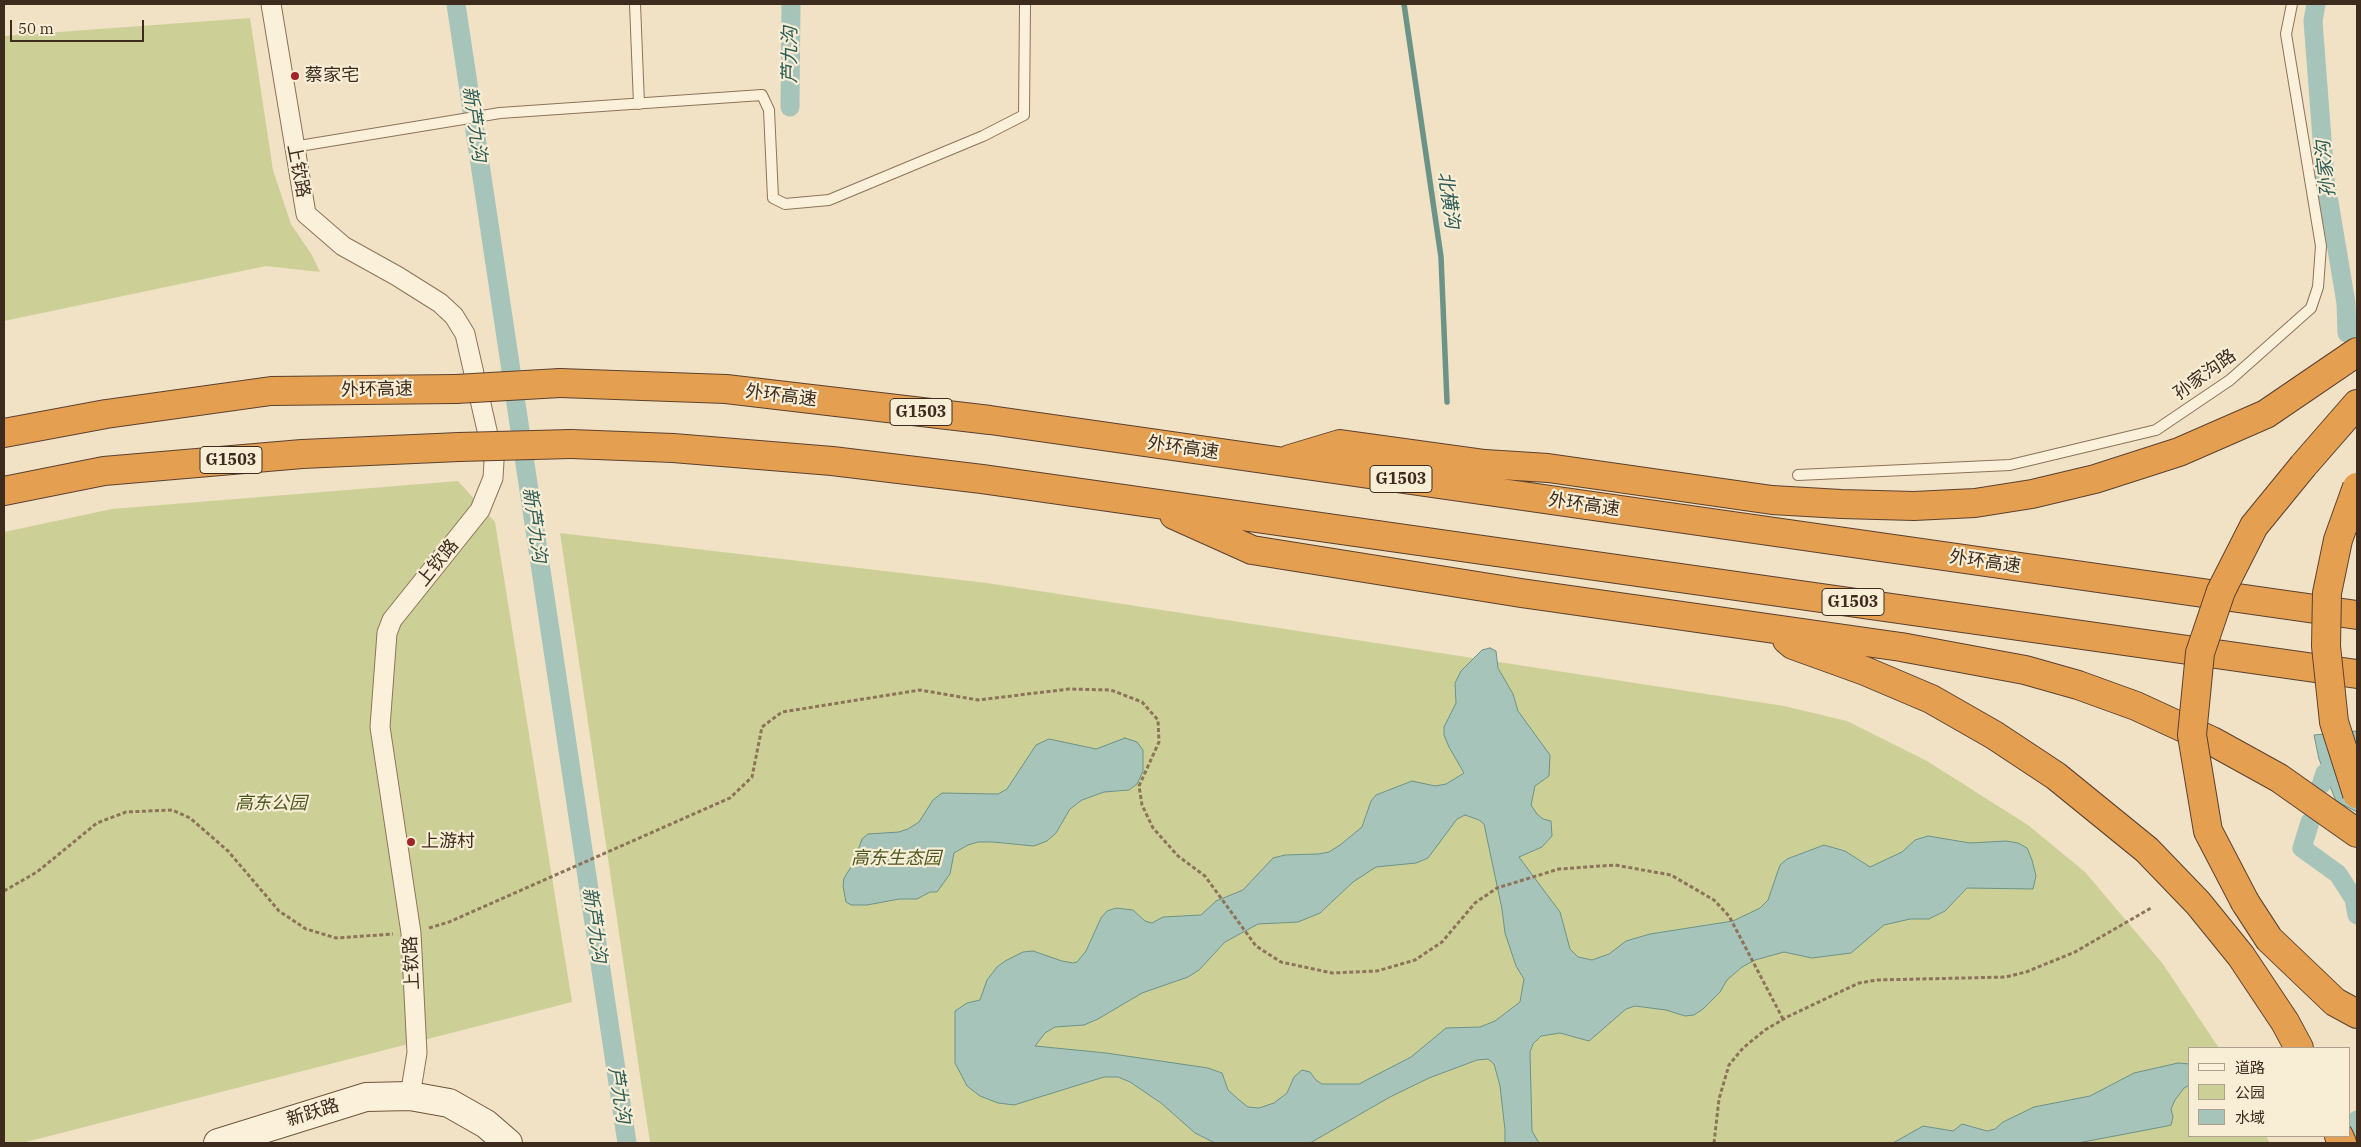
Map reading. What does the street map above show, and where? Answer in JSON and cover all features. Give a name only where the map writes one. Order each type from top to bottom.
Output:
[{"type":"highway","points":[[1281,462],[1340,444],[1485,464],[1548,468],[1720,494],[1841,504],[1914,506],[1975,503],[2032,494],[2095,479],[2179,452],[2266,414],[2357,352]]},
{"type":"highway","name":"外环高速","points":[[4,433],[106,414],[272,391],[456,389],[560,384],[726,389],[990,420],[2357,615]]},
{"type":"highway","points":[[2346,1008],[2269,939],[2245,902],[2208,831],[2192,735],[2200,652],[2221,591],[2254,526],[2357,404]]},
{"type":"highway","name":"G1503","points":[[4,491],[104,471],[302,454],[571,444],[673,448],[832,461],[982,479],[2357,674]]},
{"type":"highway","points":[[2357,487],[2338,540],[2327,593],[2326,646],[2334,722],[2357,794]]},
{"type":"highway","points":[[1148,502],[1252,550],[1397,575],[1959,656],[2025,670],[2078,685],[2136,706],[2212,741],[2279,778],[2357,833]]},
{"type":"highway","points":[[1774,629],[1793,646],[1865,671],[1931,699],[1994,735],[2056,776],[2147,850],[2198,903],[2240,956],[2285,1022],[2298,1047]]},
{"type":"street","name":"上钦路","points":[[271,4],[293,147],[306,214],[343,246],[440,303],[454,316],[465,334],[494,461],[493,478],[480,510],[392,620],[387,633],[380,727],[411,933],[417,1053],[410,1096]]},
{"type":"street","name":"新跃路","points":[[218,1143],[366,1096],[410,1096]]},
{"type":"street","points":[[410,1096],[449,1103],[486,1124],[508,1143]]},
{"type":"lane","points":[[635,4],[640,104]]},
{"type":"lane","points":[[293,147],[500,113],[762,95],[768,110],[773,198],[785,204],[829,200],[983,136],[1024,115],[1025,4]]},
{"type":"lane","name":"孙家沟路","points":[[1798,475],[2010,465],[2156,430],[2230,380],[2311,308],[2318,287],[2321,246],[2286,34],[2292,4]]},
{"type":"path","points":[[4,891],[37,872],[97,823],[126,812],[172,810],[190,818],[228,851],[279,911],[306,929],[336,938],[411,933],[449,922],[730,798],[752,777],[762,727],[782,712],[920,690],[978,700],[1069,689],[1111,690],[1142,702],[1158,720],[1159,742],[1139,786],[1142,805],[1153,828],[1178,856],[1205,876],[1256,946],[1281,962],[1332,973],[1377,971],[1415,960],[1442,942],[1475,903],[1497,888],[1559,869],[1615,865],[1671,875],[1714,900],[1729,916],[1783,1019]]},
{"type":"path","points":[[1714,1143],[1719,1099],[1725,1073],[1743,1048],[1764,1030],[1783,1019],[1859,983],[1876,980],[2006,977],[2026,972],[2075,952],[2151,908]]},
{"type":"green space","points":[[250,18],[273,170],[291,224],[312,255],[320,272],[266,266],[4,321],[4,36]]},
{"type":"green space","name":"高东公园","points":[[458,481],[495,522],[572,1002],[22,1143],[4,1143],[4,532],[112,509]]},
{"type":"green space","name":"高东生态园","points":[[560,533],[987,583],[1784,706],[1847,721],[1927,761],[2028,825],[2085,872],[2163,964],[2218,1047],[2188,1047],[2188,1137],[2267,1137],[2270,1143],[650,1143]]},
{"type":"water","points":[[1490,648],[1496,651],[1498,668],[1513,694],[1518,711],[1550,755],[1549,776],[1535,786],[1531,805],[1543,819],[1551,821],[1552,836],[1542,847],[1519,857],[1560,912],[1570,949],[1578,957],[1592,960],[1609,954],[1626,941],[1650,934],[1733,921],[1760,908],[1768,900],[1780,865],[1787,859],[1824,845],[1845,851],[1870,867],[1902,852],[1915,840],[1928,836],[1970,843],[2006,841],[2018,843],[2027,848],[2032,860],[2036,876],[2033,889],[1967,888],[1945,911],[1929,919],[1910,919],[1884,925],[1851,953],[1812,958],[1784,952],[1755,960],[1742,967],[1727,980],[1720,992],[1694,1015],[1685,1016],[1666,1010],[1635,1006],[1626,1009],[1589,1041],[1560,1033],[1541,1036],[1533,1044],[1530,1052],[1532,1131],[1539,1143],[1505,1143],[1500,1086],[1494,1064],[1488,1059],[1477,1060],[1429,1078],[1390,1097],[1310,1143],[1215,1143],[1195,1133],[1161,1103],[1130,1082],[1118,1077],[1104,1077],[1014,1105],[998,1103],[980,1096],[967,1086],[955,1063],[955,1011],[967,1003],[980,1000],[987,980],[997,967],[1005,961],[1023,952],[1033,951],[1062,961],[1077,962],[1086,951],[1101,918],[1107,911],[1116,908],[1133,910],[1145,921],[1152,923],[1163,917],[1201,915],[1216,901],[1243,890],[1273,858],[1285,855],[1329,852],[1340,845],[1362,827],[1371,801],[1376,795],[1412,781],[1435,786],[1446,784],[1464,773],[1449,747],[1444,735],[1444,727],[1456,703],[1455,683],[1461,671],[1482,650]],"holes":[[[1465,815],[1484,824],[1502,909],[1505,933],[1516,966],[1524,979],[1520,1002],[1495,1021],[1480,1027],[1446,1028],[1411,1057],[1359,1084],[1322,1084],[1310,1072],[1302,1070],[1294,1077],[1287,1093],[1274,1103],[1259,1108],[1248,1107],[1228,1090],[1222,1073],[1208,1068],[1106,1053],[1035,1046],[1045,1033],[1055,1027],[1084,1025],[1098,1019],[1142,993],[1188,977],[1199,970],[1225,942],[1258,924],[1298,922],[1320,913],[1353,882],[1376,867],[1416,863],[1428,858],[1457,819]]]},
{"type":"water","points":[[2357,731],[2357,812],[2336,801],[2319,759],[2314,735]]},
{"type":"water","points":[[1125,738],[1137,742],[1143,750],[1143,771],[1137,784],[1129,790],[1104,792],[1082,800],[1070,809],[1056,833],[1047,841],[1034,846],[993,842],[978,842],[968,845],[954,853],[950,874],[937,892],[930,892],[917,899],[899,899],[867,905],[851,905],[846,902],[843,886],[844,878],[853,864],[862,839],[868,834],[899,832],[908,829],[919,822],[933,800],[942,793],[998,794],[1007,789],[1036,745],[1049,739],[1096,749]]},
{"type":"water","points":[[2178,1063],[2188,1064],[2188,1086],[2184,1088],[2175,1100],[2171,1109],[2173,1117],[2171,1125],[2078,1143],[1893,1143],[1923,1126],[1953,1131],[1962,1124],[1987,1131],[1995,1129],[2003,1122],[2034,1107],[2090,1096],[2134,1073]]},
{"type":"waterway","name":"新芦九沟","points":[[456,4],[627,1143]]},
{"type":"waterway","name":"芦九沟","points":[[790,107],[791,4]]},
{"type":"waterway","name":"北横沟","points":[[1404,4],[1441,257],[1447,402]]},
{"type":"waterway","name":"孙家沟","points":[[2316,4],[2313,21],[2325,178],[2346,303],[2347,333]]},
{"type":"waterway","name":"孙家沟","points":[[2321,785],[2325,773]]},
{"type":"waterway","name":"孙家沟","points":[[2310,822],[2302,848],[2338,874],[2354,899],[2357,915]]},
{"type":"waterway","name":"孙家沟","points":[[2353,1143],[2357,1120]]},
{"type":"place","name":"蔡家宅","points":[[295,76]]},
{"type":"place","name":"上游村","points":[[411,842]]}]
